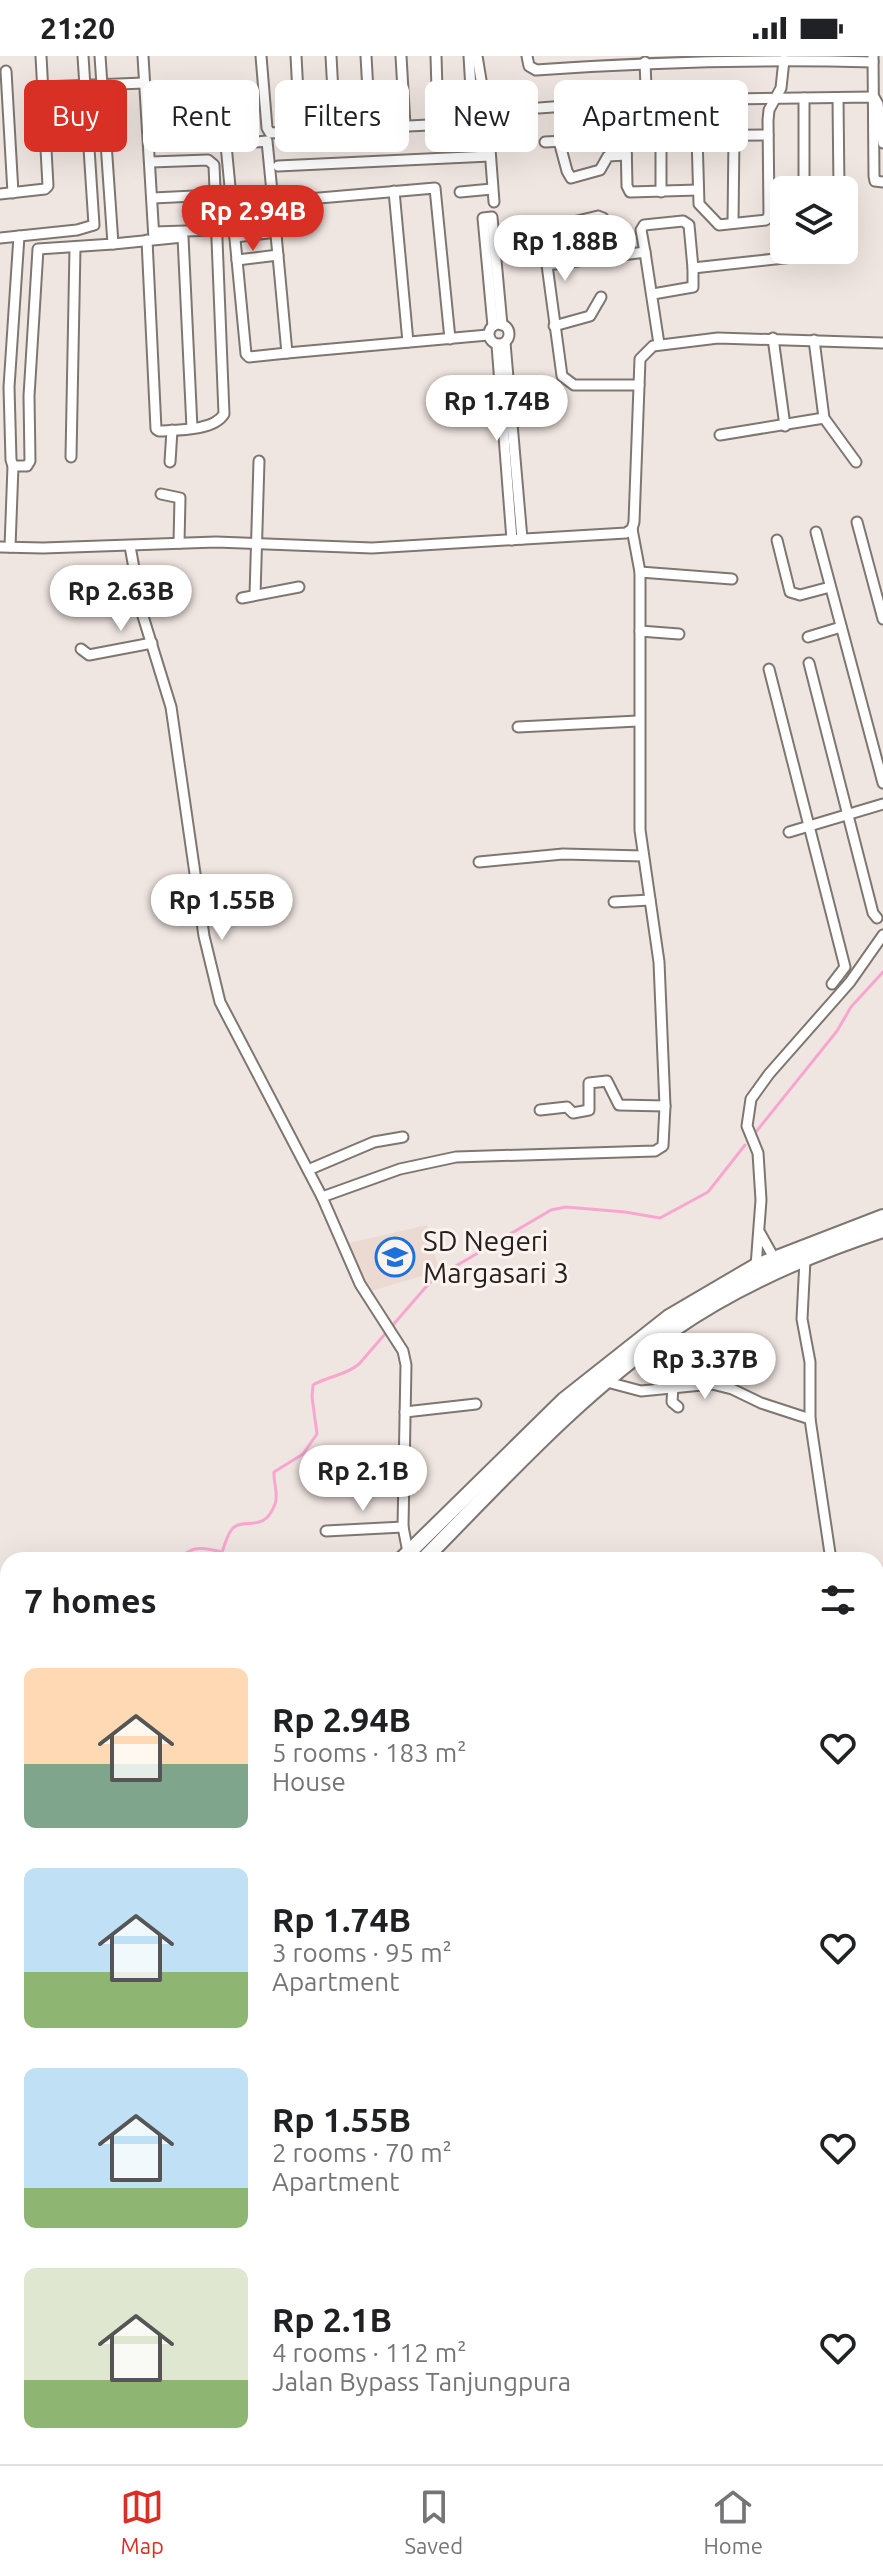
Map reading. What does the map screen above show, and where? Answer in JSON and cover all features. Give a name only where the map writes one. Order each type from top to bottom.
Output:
[{"type":"highway","points":[[408,1552],[564,1400],[669,1317],[756,1266],[883,1217]]},
{"type":"highway","points":[[431,1552],[570,1411],[673,1329],[723,1298],[805,1260],[883,1230]]},
{"type":"street","points":[[41,56],[42,80]]},
{"type":"street","points":[[83,56],[84,80]]},
{"type":"street","points":[[100,56],[102,80]]},
{"type":"street","points":[[143,56],[144,80]]},
{"type":"street","points":[[261,56],[267,130],[275,133]]},
{"type":"street","points":[[296,56],[297,80]]},
{"type":"street","points":[[331,56],[332,80]]},
{"type":"street","points":[[366,56],[367,80]]},
{"type":"street","points":[[401,56],[402,80]]},
{"type":"street","points":[[436,56],[437,80]]},
{"type":"street","points":[[469,56],[470,80]]},
{"type":"street","points":[[477,56],[481,80]]},
{"type":"street","points":[[527,56],[529,66],[536,70],[645,62],[873,59],[874,176],[875,181],[883,182]]},
{"type":"street","points":[[697,152],[699,206],[715,224],[764,221],[768,217],[769,110],[782,84],[784,60]]},
{"type":"street","points":[[645,62],[646,80]]},
{"type":"street","points":[[6,71],[4,113],[13,193]]},
{"type":"street","points":[[748,99],[874,97]]},
{"type":"street","points":[[874,97],[878,104],[883,143]]},
{"type":"street","points":[[804,98],[804,176]]},
{"type":"street","points":[[838,98],[839,176]]},
{"type":"street","points":[[539,108],[554,107]]},
{"type":"street","points":[[748,136],[768,135]]},
{"type":"street","points":[[287,353],[267,141],[226,145],[247,356],[287,353],[408,342],[450,339],[495,328],[509,334],[501,344],[517,540]]},
{"type":"street","points":[[545,142],[554,141]]},
{"type":"street","points":[[0,194],[45,189],[48,186],[46,152]]},
{"type":"street","points":[[0,238],[94,225],[89,152]]},
{"type":"street","points":[[107,152],[113,244]]},
{"type":"street","points":[[150,152],[156,426],[159,431],[192,428],[216,422],[224,414],[214,165],[212,161],[151,162]]},
{"type":"street","points":[[490,152],[494,202]]},
{"type":"street","points":[[562,152],[571,178],[600,170],[608,156],[626,155],[629,191],[698,190]]},
{"type":"street","points":[[661,152],[661,192]]},
{"type":"street","points":[[733,223],[734,152]]},
{"type":"street","points":[[278,166],[490,156]]},
{"type":"street","points":[[273,202],[433,187],[438,192],[450,339]]},
{"type":"street","points":[[460,192],[492,189]]},
{"type":"street","points":[[394,191],[408,342]]},
{"type":"street","points":[[153,198],[215,195]]},
{"type":"street","points":[[609,257],[601,216],[560,224],[542,232],[560,370],[569,383],[639,385]]},
{"type":"street","points":[[495,328],[483,218],[492,217],[495,328],[491,342],[501,344]]},
{"type":"street","points":[[653,294],[691,289],[693,268],[689,227],[685,222],[642,226],[641,230],[659,344]]},
{"type":"street","points":[[560,224],[567,263]]},
{"type":"street","points":[[38,249],[113,244],[217,230]]},
{"type":"street","points":[[235,237],[276,232]]},
{"type":"street","points":[[183,234],[192,428]]},
{"type":"street","points":[[13,466],[27,466],[30,461],[29,396],[38,235]]},
{"type":"street","points":[[19,236],[9,387],[13,466],[5,547],[179,543],[372,548],[626,533],[632,529]]},
{"type":"street","points":[[71,457],[75,248]]},
{"type":"street","points":[[547,265],[645,252]]},
{"type":"street","points":[[237,260],[278,255]]},
{"type":"street","points":[[693,268],[770,260]]},
{"type":"street","points":[[554,326],[590,316],[601,297]]},
{"type":"street","points":[[322,1197],[400,1169],[456,1157],[659,1150],[663,1146],[665,1106],[659,962],[640,830],[640,572],[632,529],[642,356],[648,348],[659,344],[718,338],[883,343]]},
{"type":"street","points":[[773,338],[785,426]]},
{"type":"street","points":[[814,340],[824,418],[856,462]]},
{"type":"street","points":[[720,435],[824,418]]},
{"type":"street","points":[[170,462],[172,430]]},
{"type":"street","points":[[255,595],[259,461]]},
{"type":"street","points":[[161,494],[180,498],[179,543]]},
{"type":"street","points":[[857,522],[883,619]]},
{"type":"street","points":[[816,532],[883,783]]},
{"type":"street","points":[[777,540],[788,587],[793,594],[830,587]]},
{"type":"street","points":[[130,546],[138,594],[171,707],[204,936],[220,1002],[322,1197],[360,1284],[403,1351],[406,1365],[404,1552]]},
{"type":"street","points":[[640,572],[732,579]]},
{"type":"street","points":[[242,598],[299,587]]},
{"type":"street","points":[[84,602],[138,594]]},
{"type":"street","points":[[808,637],[841,627]]},
{"type":"street","points":[[640,631],[679,634]]},
{"type":"street","points":[[81,649],[89,655],[152,643]]},
{"type":"street","points":[[809,663],[873,913],[877,918]]},
{"type":"street","points":[[769,669],[845,967],[832,984]]},
{"type":"street","points":[[518,727],[638,721]]},
{"type":"street","points":[[789,832],[883,804]]},
{"type":"street","points":[[479,862],[563,854],[643,856]]},
{"type":"street","points":[[614,902],[650,900]]},
{"type":"street","points":[[756,1266],[760,1233],[759,1161],[747,1126],[751,1099],[769,1074],[850,982],[883,935]]},
{"type":"street","points":[[540,1110],[567,1107],[573,1113],[589,1110],[589,1083],[603,1080],[607,1081],[621,1106],[665,1106]]},
{"type":"street","points":[[308,1170],[374,1142],[403,1137]]},
{"type":"street","points":[[760,1233],[774,1258]]},
{"type":"street","points":[[805,1260],[802,1319],[810,1362],[810,1419],[830,1552]]},
{"type":"street","points":[[607,1382],[641,1391],[712,1384],[810,1419]]},
{"type":"street","points":[[673,1386],[672,1402],[678,1407]]},
{"type":"street","points":[[405,1412],[476,1404]]},
{"type":"street","points":[[326,1531],[403,1527]]},
{"type":"shaded area","name":"SD Negeri Margasari 3","points":[[427,1225],[439,1271],[368,1292],[349,1243]]},
{"type":"waterway","points":[[755,1133],[837,1031],[851,1007],[883,972]]},
{"type":"waterway","points":[[222,1552],[233,1528],[260,1522],[271,1513],[276,1500],[274,1472],[303,1454],[317,1434],[313,1385],[359,1364],[432,1280],[551,1210],[566,1207],[660,1218],[708,1192],[745,1145]]},
{"type":"waterway","points":[[188,1552],[194,1549],[222,1552]]},
{"type":"place","name":"SD Negeri Margasari 3","points":[[395,1257]]}]
